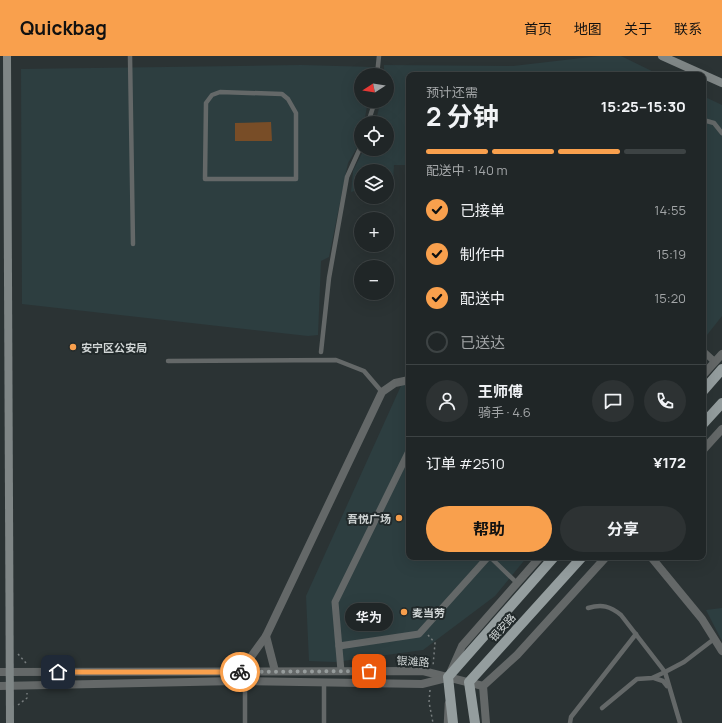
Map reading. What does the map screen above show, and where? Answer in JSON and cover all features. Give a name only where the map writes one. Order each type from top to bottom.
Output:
[{"type":"main road","points":[[7,56],[10,723]]},
{"type":"main road","points":[[662,56],[698,72]]},
{"type":"main road","points":[[706,76],[722,83]]},
{"type":"main road","points":[[706,386],[718,366]]},
{"type":"main road","points":[[706,421],[722,403]]},
{"type":"main road","name":"银安路","points":[[448,677],[551,560]]},
{"type":"main road","name":"银安路","points":[[469,682],[579,560]]},
{"type":"main road","points":[[448,677],[453,723]]},
{"type":"main road","points":[[469,682],[475,723]]},
{"type":"street","points":[[706,354],[718,366]]},
{"type":"street","points":[[706,373],[718,366],[722,354]]},
{"type":"street","points":[[240,672],[266,636],[382,392],[395,383],[406,381]]},
{"type":"street","points":[[706,447],[722,429]]},
{"type":"street","points":[[342,671],[335,602],[406,457]]},
{"type":"street","points":[[339,646],[419,634],[486,560]]},
{"type":"street","points":[[483,686],[448,677],[462,646],[537,560]]},
{"type":"street","points":[[483,686],[517,655],[603,560]]},
{"type":"street","points":[[653,560],[702,619],[722,651]]},
{"type":"street","points":[[266,636],[275,671]]},
{"type":"street","name":"银滩路","points":[[0,672],[423,671],[448,677]]},
{"type":"street","name":"银滩路","points":[[0,686],[246,681],[422,684],[448,677]]},
{"type":"street","points":[[483,686],[486,723]]},
{"type":"lane","points":[[130,56],[133,244]]},
{"type":"lane","points":[[378,68],[379,56]]},
{"type":"lane","points":[[220,92],[282,94],[288,99],[296,113],[296,179],[205,179],[206,107],[208,98],[220,92]]},
{"type":"lane","points":[[706,121],[714,123],[722,133]]},
{"type":"lane","points":[[321,352],[329,278],[347,177],[356,156]]},
{"type":"lane","points":[[168,361],[336,360],[364,371],[382,392]]},
{"type":"lane","points":[[492,560],[517,583]]},
{"type":"lane","points":[[588,608],[597,605],[606,606],[614,609],[621,615],[665,672],[669,690],[680,723]]},
{"type":"lane","points":[[570,723],[571,717],[636,634]]},
{"type":"lane","points":[[652,678],[684,662],[714,639]]},
{"type":"lane","points":[[446,723],[448,677]]},
{"type":"lane","points":[[602,708],[637,679],[652,678],[662,681],[669,690]]},
{"type":"lane","points":[[245,723],[246,681]]},
{"type":"lane","points":[[324,682],[324,723]]},
{"type":"shaded area","points":[[599,56],[621,56],[654,72],[406,72],[406,165],[356,164],[360,156],[394,156],[394,116],[377,116],[379,108],[394,108],[394,68],[384,68],[384,65],[513,66]]},
{"type":"shaded area","points":[[301,65],[374,67],[354,68],[354,108],[367,108],[365,116],[354,116],[354,153],[348,163],[329,257],[321,261],[318,335],[308,336],[22,304],[21,69]]},
{"type":"shaded area","points":[[706,97],[722,105],[722,316],[706,336]]},
{"type":"shaded area","points":[[271,122],[272,141],[235,141],[235,123]]},
{"type":"shaded area","points":[[354,169],[354,191],[351,192]]},
{"type":"shaded area","points":[[406,375],[406,560],[525,560],[495,596],[423,650],[335,662],[309,661],[306,596]]},
{"type":"shaded area","points":[[722,608],[722,641],[706,610]]},
{"type":"way so far","points":[[240,672],[369,671]]},
{"type":"place","name":"安宁区公安局","points":[[73,347]]},
{"type":"place","name":"吾悦广场","points":[[399,518]]},
{"type":"place","name":"麦当劳","points":[[404,612]]},
{"type":"place","name":"华为","points":[[369,671]]},
{"type":"route","points":[[58,672],[240,672]]}]
